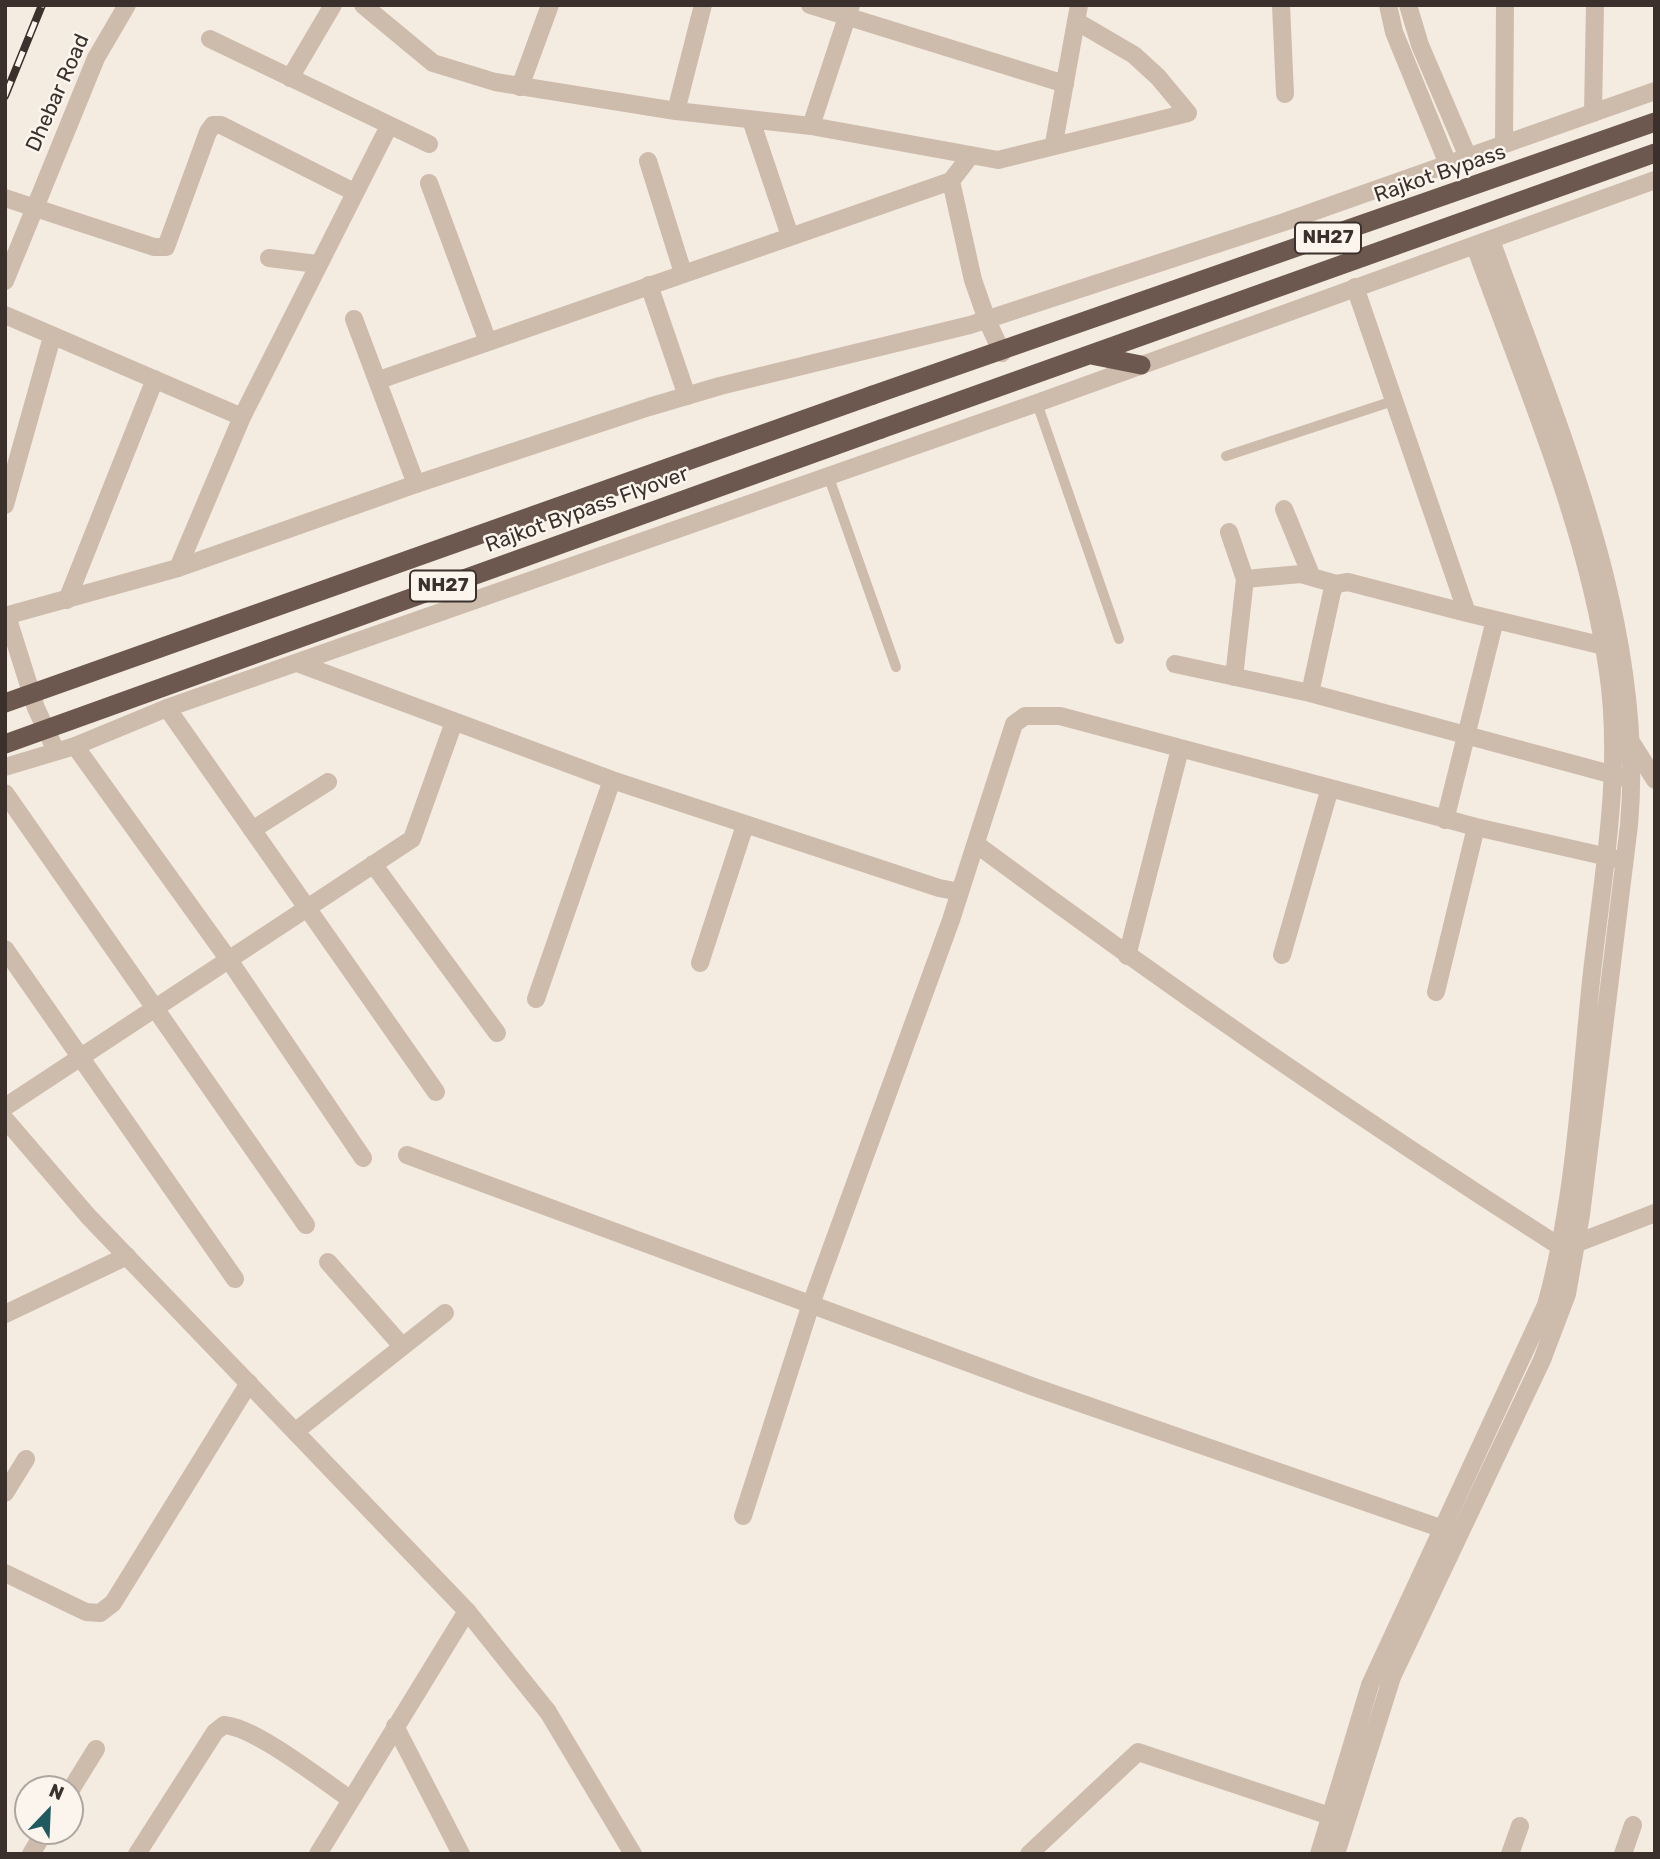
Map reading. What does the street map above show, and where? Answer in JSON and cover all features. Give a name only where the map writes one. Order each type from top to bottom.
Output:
[{"type":"highway","name":"Rajkot Bypass","points":[[1002,353],[1655,122]]},
{"type":"highway","name":"NH27","points":[[1027,377],[1655,153]]},
{"type":"highway","name":"Rajkot Bypass Flyover","points":[[5,703],[873,395],[1002,353]]},
{"type":"highway","points":[[1090,355],[1141,365]]},
{"type":"highway","name":"Rajkot Bypass Flyover","points":[[5,744],[1027,377]]},
{"type":"street","name":"Dhebar Road","points":[[5,281],[96,58],[127,5]]},
{"type":"street","points":[[290,78],[332,5]]},
{"type":"street","points":[[363,5],[433,62],[463,74],[520,87],[676,111],[811,126],[998,160],[1054,143],[1188,113],[1158,77],[1134,55],[1078,13],[1054,143]]},
{"type":"street","points":[[520,87],[550,5]]},
{"type":"street","points":[[676,111],[703,5]]},
{"type":"street","points":[[810,5],[849,10],[1065,83]]},
{"type":"street","points":[[1281,5],[1285,94]]},
{"type":"street","points":[[1388,5],[1394,33],[1448,164]]},
{"type":"street","points":[[1408,5],[1420,45],[1468,157]]},
{"type":"street","points":[[1504,144],[1506,5]]},
{"type":"street","points":[[1593,113],[1595,5]]},
{"type":"street","points":[[811,126],[849,10]]},
{"type":"street","points":[[210,39],[429,145]]},
{"type":"street","points":[[56,751],[36,708],[6,617],[178,568],[416,484],[687,396],[987,320],[1655,91]]},
{"type":"street","points":[[751,120],[790,236]]},
{"type":"street","points":[[5,198],[154,247],[166,247],[208,132],[214,125],[229,129],[354,192]]},
{"type":"street","points":[[178,568],[242,417],[317,264],[389,127]]},
{"type":"street","points":[[379,380],[951,181],[971,155]]},
{"type":"street","points":[[648,161],[683,273]]},
{"type":"street","points":[[5,767],[75,746],[167,708],[299,664],[1037,403],[1655,180]]},
{"type":"street","points":[[951,181],[972,280],[1002,353]]},
{"type":"street","points":[[429,183],[488,342]]},
{"type":"street","points":[[1336,1854],[1392,1676],[1554,1332],[1567,1294],[1568,1244],[1605,856],[1614,718],[1604,646],[1583,551],[1483,243]]},
{"type":"street","points":[[1319,1854],[1370,1685],[1537,1326],[1568,1244],[1624,860],[1632,780],[1632,742],[1624,669],[1600,560],[1566,450],[1483,243]]},
{"type":"street","points":[[270,258],[317,264]]},
{"type":"street","points":[[649,285],[687,396]]},
{"type":"street","points":[[1355,287],[1467,613]]},
{"type":"street","points":[[5,315],[242,417]]},
{"type":"street","points":[[354,319],[416,484]]},
{"type":"street","points":[[5,505],[52,337]]},
{"type":"street","points":[[1027,377],[1037,403]]},
{"type":"street","points":[[67,600],[155,379]]},
{"type":"street","points":[[1283,509],[1311,575]]},
{"type":"street","points":[[1229,532],[1245,579],[1234,677]]},
{"type":"street","points":[[1245,579],[1311,575],[1336,584],[1348,582],[1604,646]]},
{"type":"street","points":[[1310,693],[1336,584]]},
{"type":"street","points":[[1445,820],[1495,620]]},
{"type":"street","points":[[299,664],[612,780],[939,888],[960,892]]},
{"type":"street","points":[[1175,664],[1310,693],[1632,780]]},
{"type":"street","points":[[167,708],[436,1092]]},
{"type":"street","points":[[743,1516],[811,1304],[960,892],[1014,724],[1025,716],[1050,714],[1445,820],[1624,860]]},
{"type":"street","points":[[1614,718],[1655,780]]},
{"type":"street","points":[[5,1107],[407,844],[417,832],[454,722]]},
{"type":"street","points":[[75,746],[229,960],[363,1158]]},
{"type":"street","points":[[1128,956],[1180,749]]},
{"type":"street","points":[[536,999],[612,780]]},
{"type":"street","points":[[252,830],[328,782]]},
{"type":"street","points":[[1282,955],[1330,788]]},
{"type":"street","points":[[5,793],[306,1225]]},
{"type":"street","points":[[699,963],[745,825]]},
{"type":"street","points":[[1436,992],[1476,827]]},
{"type":"street","points":[[976,844],[1128,956],[1381,1130],[1568,1244]]},
{"type":"street","points":[[373,864],[497,1033]]},
{"type":"street","points":[[5,949],[235,1279]]},
{"type":"street","points":[[5,1119],[127,1256],[467,1611],[548,1712],[633,1854]]},
{"type":"street","points":[[407,1155],[1034,1387],[1443,1529]]},
{"type":"street","points":[[1568,1244],[1655,1213]]},
{"type":"street","points":[[5,1314],[127,1256]]},
{"type":"street","points":[[328,1262],[402,1346]]},
{"type":"street","points":[[296,1431],[445,1313]]},
{"type":"street","points":[[5,1573],[86,1612],[100,1613],[113,1603],[249,1383]]},
{"type":"street","points":[[5,1493],[26,1459]]},
{"type":"street","points":[[318,1854],[467,1611]]},
{"type":"street","points":[[137,1854],[215,1732],[224,1725],[235,1726],[253,1735],[351,1799]]},
{"type":"street","points":[[395,1726],[461,1854]]},
{"type":"street","points":[[80,1775],[96,1749]]},
{"type":"street","points":[[1029,1854],[1138,1752],[1330,1816]]},
{"type":"street","points":[[1623,1854],[1633,1825]]},
{"type":"street","points":[[1510,1854],[1520,1826]]},
{"type":"lane","points":[[1226,456],[1393,401]]},
{"type":"lane","points":[[1037,403],[1119,639]]},
{"type":"lane","points":[[828,475],[896,667]]},
{"type":"railway","points":[[5,96],[42,5]]}]
